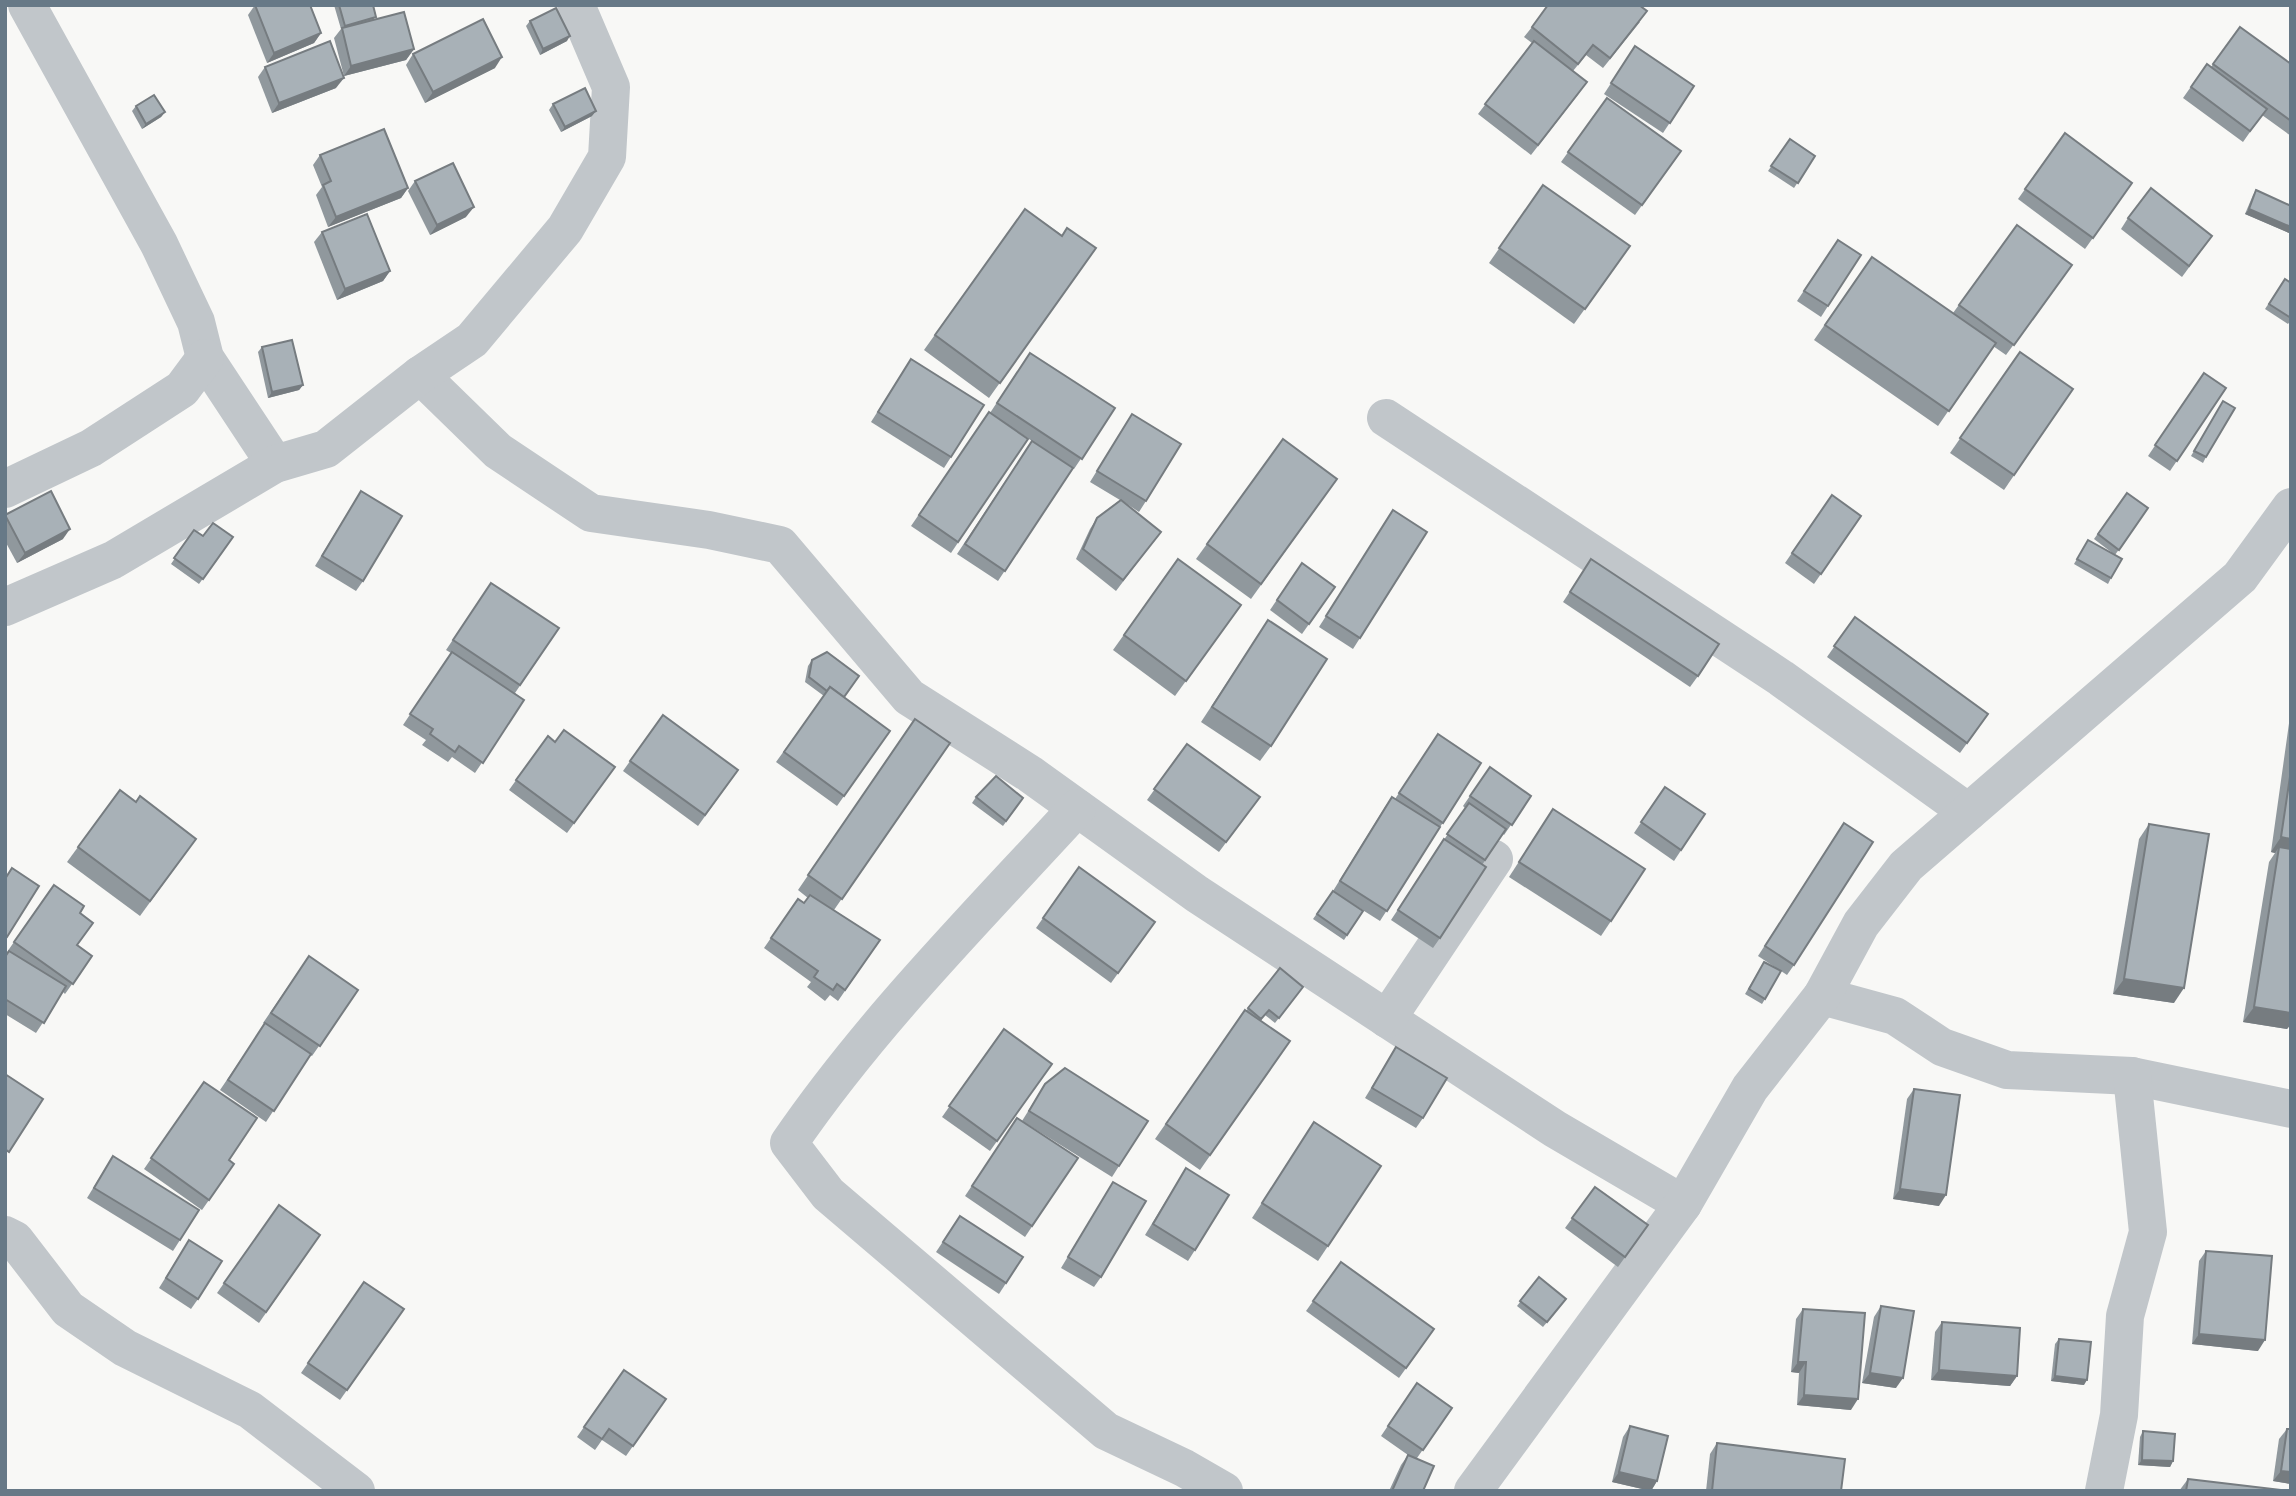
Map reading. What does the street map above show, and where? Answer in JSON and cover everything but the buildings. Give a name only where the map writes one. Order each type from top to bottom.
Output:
[{"type":"street","points":[[27,5],[159,244],[196,322],[205,358],[275,464]]},
{"type":"street","points":[[5,607],[113,559],[275,464],[326,449],[420,375],[472,340],[565,229],[607,157],[611,87],[576,5]]},
{"type":"street","points":[[5,489],[91,448],[183,389],[205,358]]},
{"type":"street","points":[[420,375],[498,451],[591,513],[709,530],[780,545],[909,697],[1030,774],[1196,894],[1555,1129],[1683,1204]]},
{"type":"street","points":[[1386,418],[1781,678],[1968,812]]},
{"type":"street","points":[[1473,1491],[1683,1204],[1750,1088],[1822,996],[1861,924],[1906,866],[2240,577],[2291,507]]},
{"type":"street","points":[[1077,808],[835,1078],[789,1143],[828,1194],[1106,1431],[1184,1468],[1224,1491]]},
{"type":"street","points":[[1387,1019],[1494,859]]},
{"type":"street","points":[[1822,996],[1895,1016],[1942,1047],[2007,1070],[2132,1076],[2291,1109]]},
{"type":"street","points":[[2104,1491],[2119,1415],[2125,1316],[2148,1232],[2132,1076]]},
{"type":"street","points":[[5,1235],[15,1240],[68,1309],[125,1348],[250,1410],[356,1491]]}]
